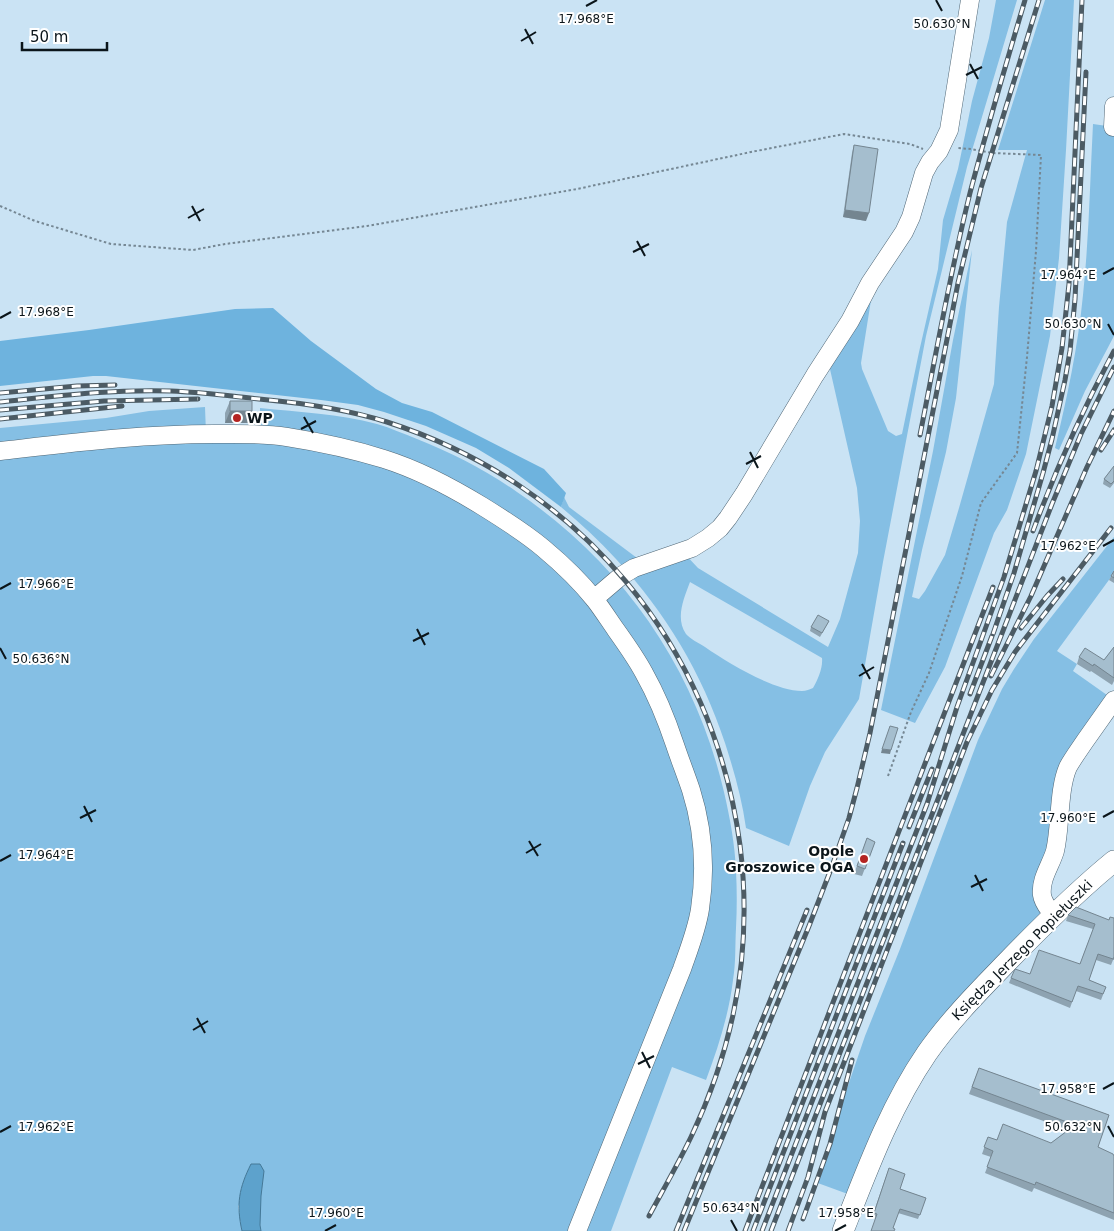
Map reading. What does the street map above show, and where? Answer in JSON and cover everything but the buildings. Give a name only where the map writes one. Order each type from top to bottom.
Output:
[{"type":"main road","name":"Księdza Jerzego Popiełuszki","points":[[843,1231],[870,1162],[890,1118],[927,1053],[980,990],[1053,915],[1114,860]]},
{"type":"street","points":[[594,599],[634,568],[692,548],[708,538],[720,528],[744,494],[815,375],[850,321],[870,283],[904,232],[911,217],[924,173],[939,151],[949,130],[970,0]]},
{"type":"street","points":[[1114,106],[1114,127]]},
{"type":"street","points":[[0,451],[148,436],[206,434],[270,435],[348,450],[384,459],[409,468],[479,504],[516,528],[542,548],[560,563],[594,599],[643,671],[654,691],[668,726],[691,790],[697,813],[701,834],[702,890],[696,927],[682,969],[577,1231]]},
{"type":"street","points":[[1053,915],[1045,904],[1042,895],[1042,885],[1058,837],[1064,780],[1068,768],[1076,755],[1114,700]]},
{"type":"path","points":[[0,206],[35,221],[112,244],[193,250],[225,244],[367,226],[577,189],[844,134],[910,144],[939,151],[972,149],[992,153],[1041,155],[1036,251],[1017,453],[981,503],[962,576],[929,673],[911,712],[888,776]]},
{"type":"shaded area","points":[[996,0],[1017,0],[967,167],[926,336],[859,699],[825,752],[810,786],[789,846],[746,828],[737,785],[716,717],[694,668],[681,645],[651,601],[616,559],[561,507],[564,497],[569,507],[645,564],[682,551],[698,568],[828,647],[840,619],[858,553],[860,521],[857,488],[827,356],[875,275],[861,363],[862,369],[888,431],[896,436],[902,434],[938,269],[943,220],[958,169],[972,101],[989,38]],"holes":[[[690,582],[822,658],[821,670],[813,688],[803,691],[778,686],[738,668],[686,634],[681,621],[681,615],[683,601]]]},
{"type":"shaded area","points":[[1045,0],[1074,0],[1059,258],[1050,336],[1026,454],[1007,510],[994,533],[945,667],[915,723],[881,710],[972,250],[956,398],[946,452],[912,597],[919,599],[945,555],[994,384],[1007,222],[1027,150],[998,150]]},
{"type":"shaded area","points":[[1093,124],[1114,127],[1114,336],[1085,391],[1059,450],[1055,448],[1072,372],[1083,295]]},
{"type":"shaded area","points":[[273,308],[311,341],[376,389],[402,403],[432,412],[544,469],[566,493],[561,507],[509,468],[476,448],[426,426],[358,405],[106,376],[0,386],[0,341],[235,309]]},
{"type":"shaded area","points":[[205,407],[206,434],[260,434],[260,408],[334,416],[377,424],[468,462],[517,492],[555,520],[590,552],[621,586],[649,622],[674,662],[694,703],[711,746],[730,822],[736,871],[735,967],[729,1005],[715,1056],[706,1080],[672,1067],[611,1231],[261,1231],[260,1206],[263,1181],[238,1206],[242,1231],[0,1231],[0,428],[106,418],[149,411]]},
{"type":"shaded area","points":[[1114,537],[1114,573],[1057,651],[1077,664],[1073,671],[1114,700],[1076,755],[1045,876],[1053,915],[952,1021],[856,1197],[815,1182],[865,1036],[900,949],[978,740],[1002,689],[1034,639]]},
{"type":"shaded area","points":[[251,1164],[260,1164],[264,1171],[261,1196],[261,1231],[242,1231],[240,1221],[239,1204],[241,1189]]},
{"type":"railway","points":[[920,435],[970,193],[1025,0]]},
{"type":"railway","points":[[684,1231],[809,926],[849,818],[870,733],[958,283],[981,188],[1039,0]]},
{"type":"railway","points":[[762,1231],[927,804],[957,707],[1004,577],[1036,471],[1052,406],[1062,348],[1069,284],[1082,0]]},
{"type":"railway","points":[[993,634],[1014,573],[1043,473],[1070,351],[1075,299],[1086,72]]},
{"type":"railway","points":[[1033,531],[1070,440],[1114,351]]},
{"type":"railway","points":[[771,1231],[1052,504],[1081,434],[1114,367]]},
{"type":"railway","points":[[0,393],[77,386],[115,385]]},
{"type":"railway","points":[[0,402],[107,392],[171,391],[292,402],[372,417],[456,450],[520,486],[576,530],[626,581],[667,639],[701,703],[725,772],[740,845],[744,887],[744,930],[740,973],[733,1015],[725,1046],[698,1123],[649,1216]]},
{"type":"railway","points":[[0,410],[104,401],[198,399]]},
{"type":"railway","points":[[0,419],[122,406]]},
{"type":"railway","points":[[991,676],[1031,596],[1087,467],[1114,411]]},
{"type":"railway","points":[[1101,450],[1114,430]]},
{"type":"railway","points":[[788,1231],[808,1177],[825,1112],[967,742],[992,690],[1015,652],[1111,528]]},
{"type":"railway","points":[[1021,628],[1063,579]]},
{"type":"railway","points":[[745,1231],[993,587]]},
{"type":"railway","points":[[970,694],[992,636]]},
{"type":"railway","points":[[909,827],[932,769]]},
{"type":"railway","points":[[753,1231],[903,843]]},
{"type":"railway","points":[[676,1231],[807,910]]},
{"type":"railway","points":[[803,1219],[830,1144],[852,1060]]},
{"type":"place","name":"WP","points":[[237,418]]},
{"type":"place","name":"Opole Groszowice OGA","points":[[864,859]]}]
